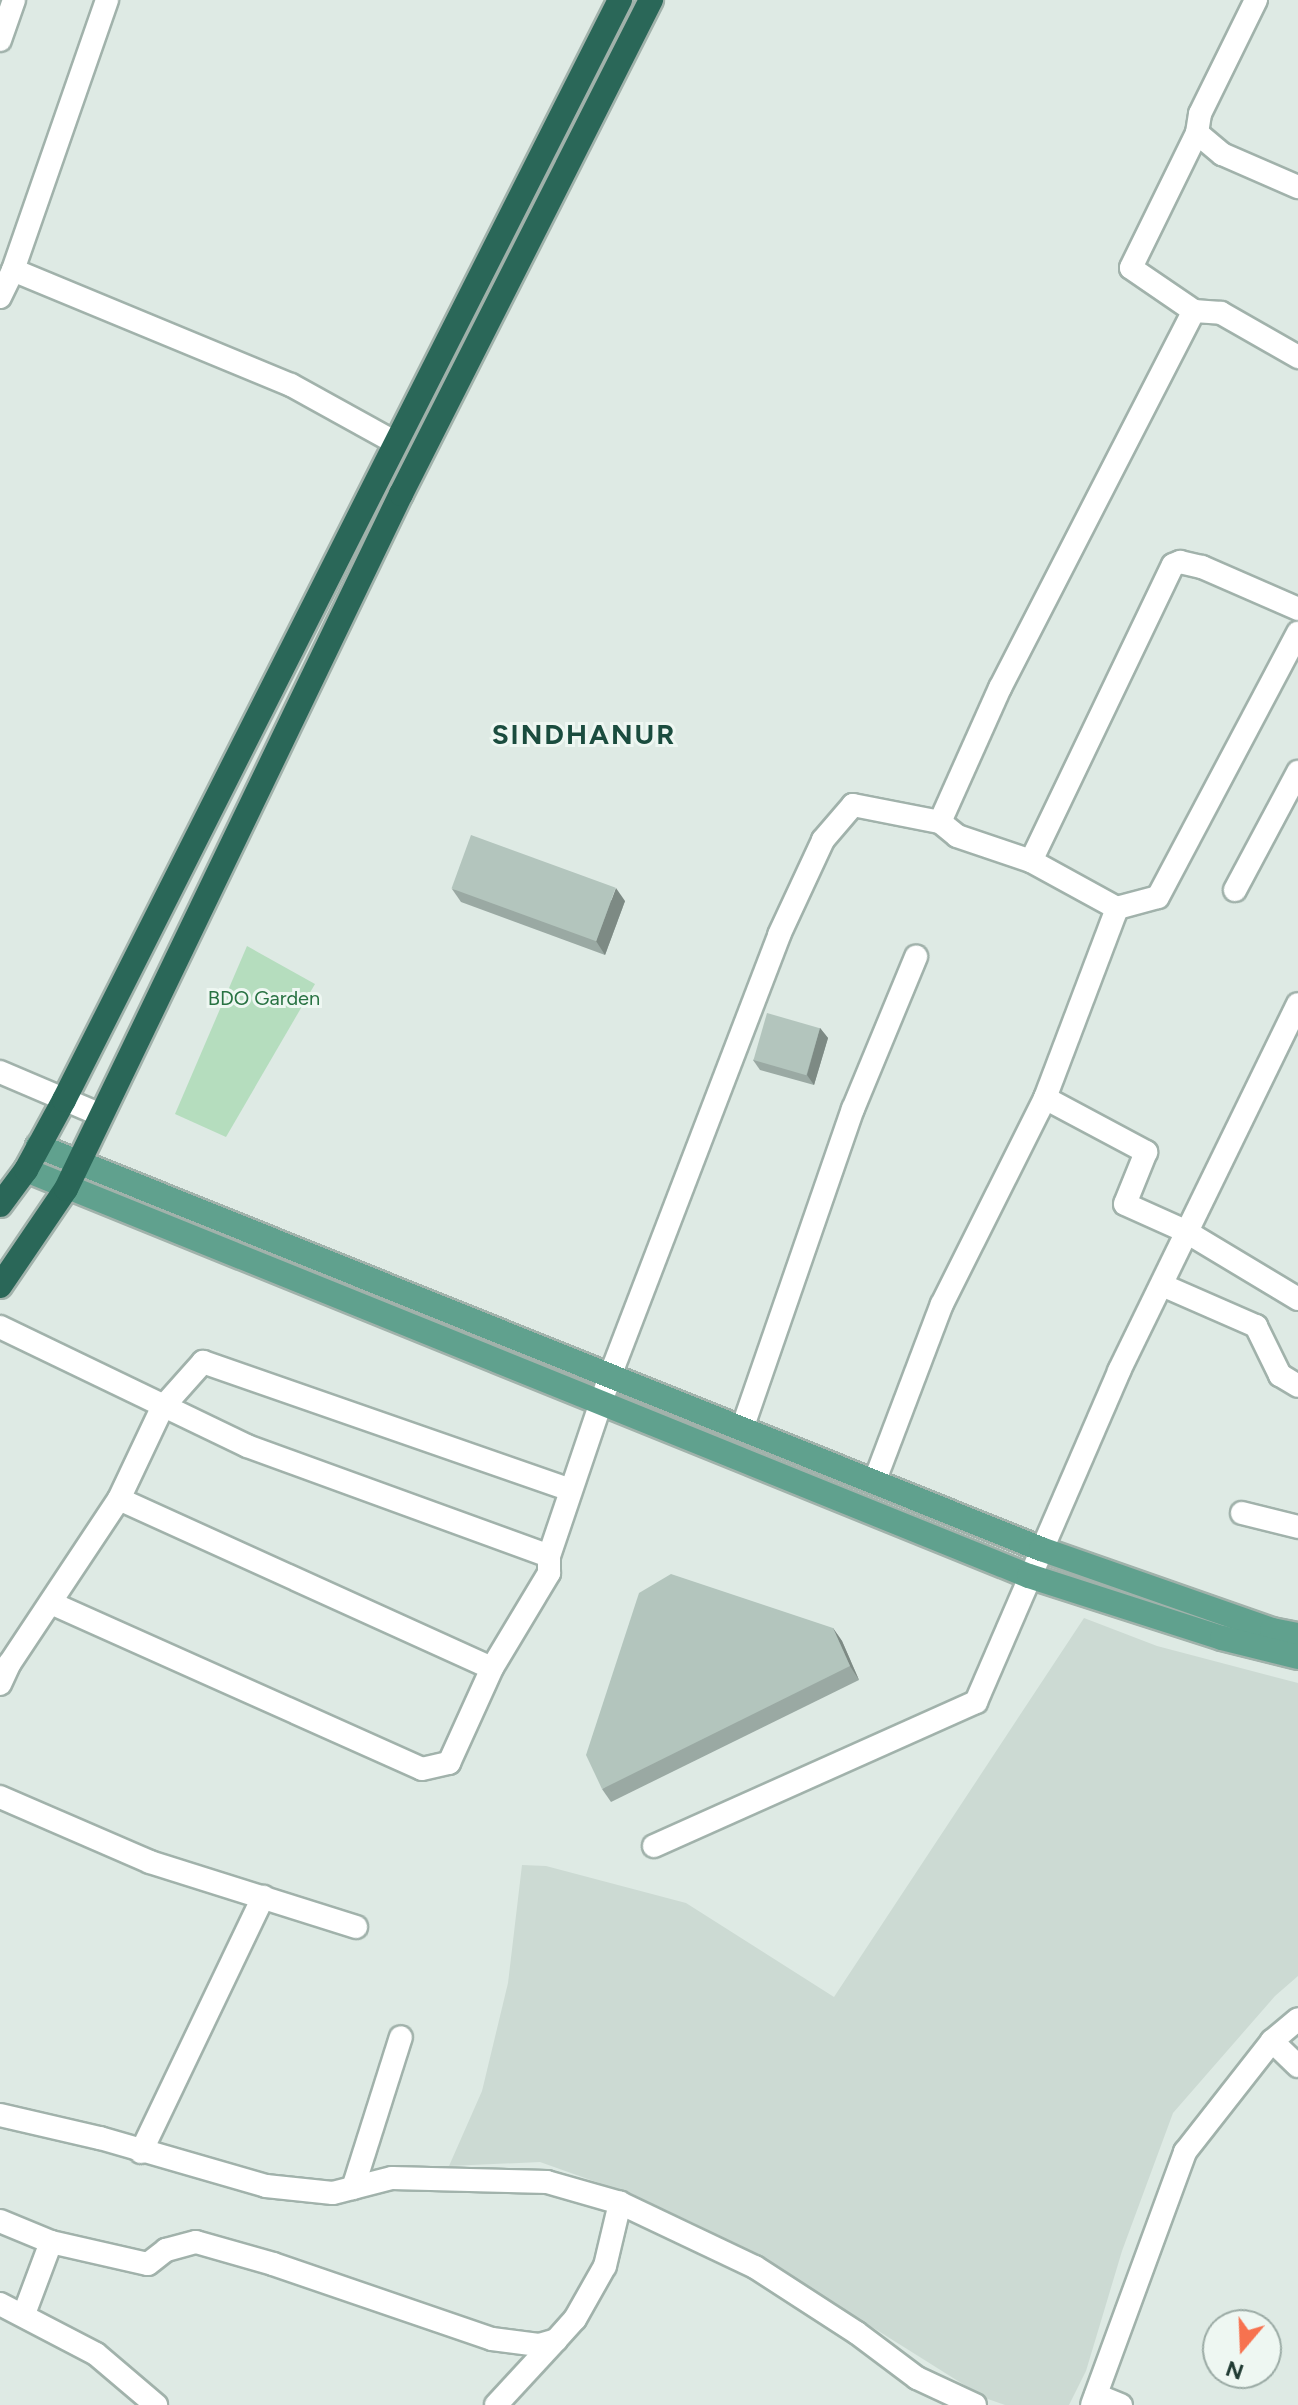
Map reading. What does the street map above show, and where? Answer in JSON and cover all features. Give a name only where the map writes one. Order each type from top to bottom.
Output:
[{"type":"highway","points":[[0,1205],[26,1170],[64,1100],[620,0]]},
{"type":"highway","points":[[0,1286],[66,1189],[401,494],[651,0]]},
{"type":"main road","points":[[38,1146],[80,1160],[1041,1549],[1272,1630],[1298,1635]]},
{"type":"main road","points":[[26,1170],[66,1189],[1029,1576],[1222,1638],[1298,1657]]},
{"type":"street","points":[[0,40],[14,0]]},
{"type":"street","points":[[0,297],[13,270],[107,0]]},
{"type":"street","points":[[1256,0],[1200,114],[1197,133],[1131,268],[1194,311],[1221,313],[1298,357]]},
{"type":"street","points":[[1197,133],[1222,154],[1298,187]]},
{"type":"street","points":[[13,270],[291,385],[396,443]]},
{"type":"street","points":[[940,822],[1000,688],[1194,311]]},
{"type":"street","points":[[1031,861],[1173,565],[1180,562],[1202,567],[1298,609]]},
{"type":"street","points":[[51,1603],[422,1769],[449,1763],[492,1668],[549,1573],[549,1556],[610,1376],[779,935],[823,840],[853,805],[940,822],[957,836],[1031,861],[1117,908],[1158,897],[1298,633]]},
{"type":"street","points":[[1235,890],[1298,772]]},
{"type":"street","points":[[875,1480],[942,1304],[1045,1098],[1117,908]]},
{"type":"street","points":[[742,1429],[853,1109],[916,957]]},
{"type":"street","points":[[654,1846],[976,1702],[1029,1576],[1185,1231],[1296,1016]]},
{"type":"street","points":[[0,1072],[101,1115]]},
{"type":"street","points":[[1045,1098],[1146,1152],[1125,1204],[1185,1231],[1298,1299]]},
{"type":"street","points":[[1162,1285],[1256,1326],[1280,1375],[1298,1386]]},
{"type":"street","points":[[0,1327],[162,1408],[247,1446],[549,1556]]},
{"type":"street","points":[[0,1684],[119,1499],[162,1408],[203,1362],[570,1490]]},
{"type":"street","points":[[119,1499],[492,1668]]},
{"type":"street","points":[[1242,1513],[1298,1527]]},
{"type":"street","points":[[0,1797],[150,1862],[356,1927]]},
{"type":"street","points":[[141,2152],[263,1897]]},
{"type":"street","points":[[1121,2405],[1094,2400],[1185,2152],[1272,2041],[1298,2019]]},
{"type":"street","points":[[353,2188],[401,2037]]},
{"type":"street","points":[[1272,2041],[1298,2066]]},
{"type":"street","points":[[0,2115],[100,2138],[266,2186],[333,2193],[392,2178],[547,2182],[620,2203],[755,2267],[857,2333],[917,2378],[975,2405]]},
{"type":"street","points":[[496,2405],[575,2319],[605,2266],[620,2203]]},
{"type":"street","points":[[0,2221],[51,2242],[148,2264],[166,2250],[196,2242],[273,2264],[492,2339],[539,2345],[556,2340]]},
{"type":"street","points":[[24,2314],[51,2242]]},
{"type":"street","points":[[0,2304],[96,2354],[156,2405]]},
{"type":"shaded area","points":[[1084,1618],[1157,1646],[1298,1683],[1298,1976],[1275,1996],[1173,2113],[1122,2251],[1086,2371],[1069,2405],[1005,2405],[985,2398],[794,2278],[692,2222],[599,2183],[540,2162],[449,2166],[482,2091],[508,1983],[522,1865],[546,1866],[686,1903],[834,1997]]},
{"type":"green space","name":"BDO Garden","points":[[247,946],[315,984],[226,1137],[175,1114]]},
{"type":"building","points":[[471,835],[616,888],[596,941],[452,889]]},
{"type":"building","points":[[767,1013],[820,1028],[806,1075],[753,1060]]},
{"type":"building","points":[[671,1574],[833,1628],[850,1666],[602,1789],[586,1755],[639,1593]]},
{"type":"district","name":"SINDHANUR","points":[[584,734]]}]
